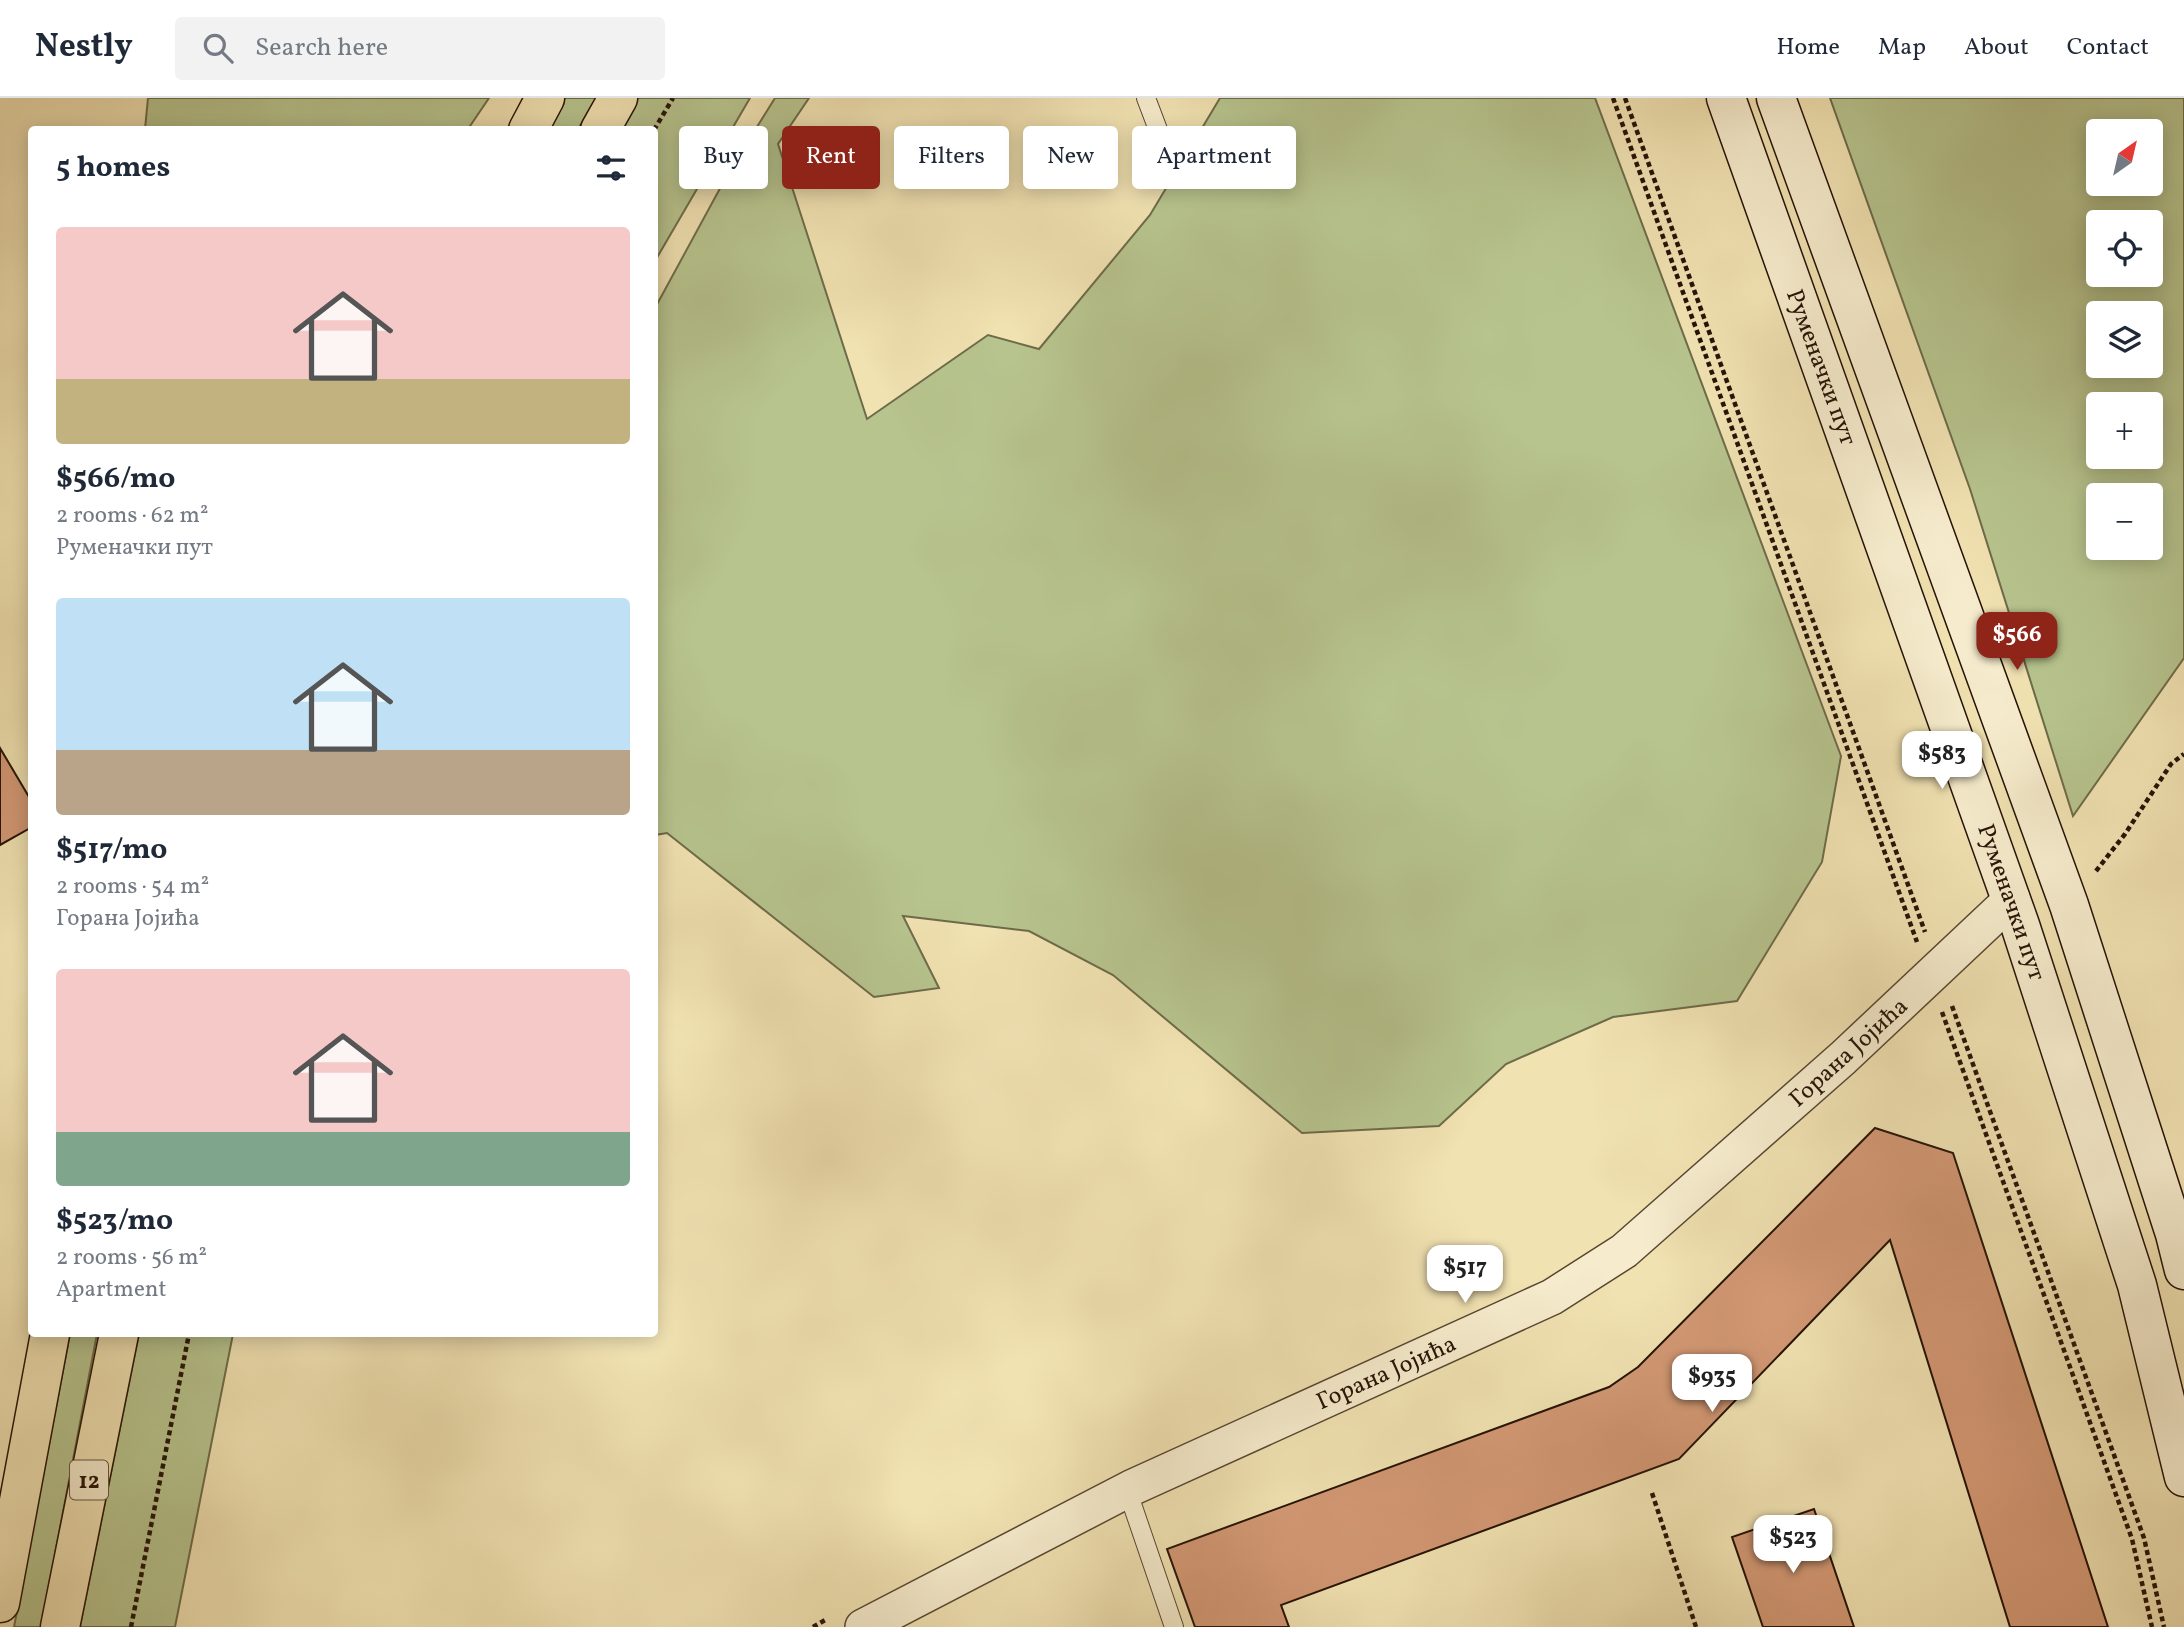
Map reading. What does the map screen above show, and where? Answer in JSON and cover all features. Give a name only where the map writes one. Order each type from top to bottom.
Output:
[{"type":"main road","points":[[530,126],[545,98]]},
{"type":"main road","points":[[602,126],[618,98]]},
{"type":"main road","name":"Руменачки пут","points":[[1726,98],[2012,899],[2137,1285],[2184,1477]]},
{"type":"main road","name":"Руменачки пут","points":[[1776,98],[2069,905],[2181,1245]]},
{"type":"main road","points":[[0,1603],[49,1337]]},
{"type":"main road","name":"12","points":[[60,1627],[118,1337]]},
{"type":"street","name":"Горана Јојића","points":[[850,1621],[1130,1488],[1552,1297],[1625,1251],[1843,1058],[2012,899]]},
{"type":"lane","points":[[1146,98],[1157,126]]},
{"type":"lane","points":[[1130,1488],[1132,1504],[1174,1627]]},
{"type":"path","points":[[656,126],[673,98]]},
{"type":"path","points":[[1613,98],[2144,1538],[2164,1627]]},
{"type":"path","points":[[1625,98],[2132,1539],[2152,1627]]},
{"type":"path","points":[[2069,905],[2125,834],[2171,764],[2184,754]]},
{"type":"path","points":[[131,1627],[188,1337]]},
{"type":"path","points":[[1652,1493],[1696,1627]]},
{"type":"path","points":[[813,1627],[850,1621]]},
{"type":"green space","points":[[148,98],[489,98],[470,126],[145,126]]},
{"type":"green space","points":[[565,98],[597,98],[580,126],[550,126]]},
{"type":"green space","points":[[638,98],[750,98],[734,126],[679,126],[679,189],[697,189],[658,256],[658,126],[622,126]]},
{"type":"green space","points":[[775,98],[809,98],[790,126],[782,126],[782,138],[778,144],[782,156],[782,189],[793,189],[867,419],[988,335],[1039,349],[1150,215],[1166,189],[1296,189],[1296,126],[1203,126],[1220,98],[1595,98],[1841,756],[1822,862],[1737,1001],[1613,1017],[1506,1064],[1439,1126],[1302,1133],[1113,975],[1029,931],[903,916],[939,988],[874,997],[667,833],[658,834],[658,302],[720,189],[768,189],[768,126],[758,126]]},
{"type":"green space","points":[[1830,98],[2184,98],[2184,658],[2073,816],[1970,489]]},
{"type":"green space","points":[[69,1337],[96,1337],[41,1627],[14,1627]]},
{"type":"green space","points":[[138,1337],[232,1337],[175,1627],[80,1627]]},
{"type":"building","points":[[0,748],[28,795],[28,829],[0,845]]},
{"type":"building","points":[[1875,1128],[1953,1153],[2108,1627],[2010,1627],[1890,1240],[1679,1459],[1281,1605],[1289,1627],[1195,1627],[1167,1549],[1609,1387],[1638,1367]]},
{"type":"building","points":[[1814,1509],[1854,1627],[1763,1627],[1732,1537]]}]
